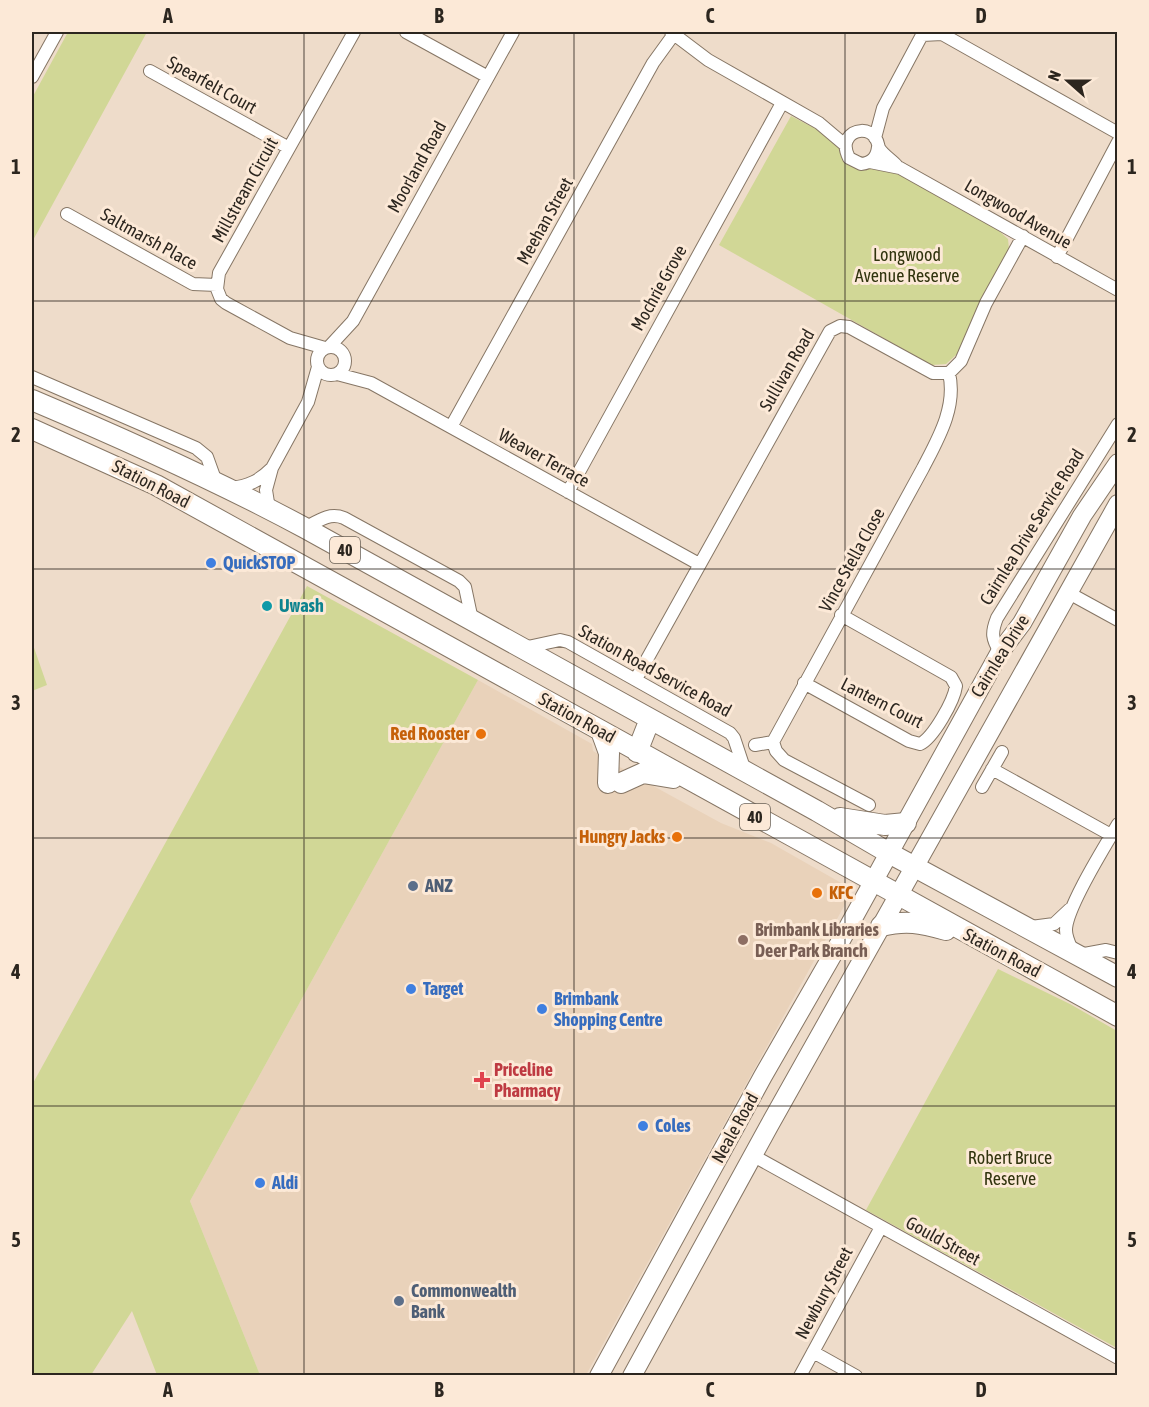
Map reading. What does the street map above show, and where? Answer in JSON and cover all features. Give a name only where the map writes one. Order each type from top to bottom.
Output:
[{"type":"main road","name":"Station Road","points":[[32,400],[137,445],[270,509],[818,811],[889,853],[1118,977]]},
{"type":"main road","name":"Station Road","points":[[32,429],[156,485],[1118,1016]]},
{"type":"main road","points":[[633,749],[650,719]]},
{"type":"main road","points":[[601,732],[609,753],[614,783],[643,774],[688,780]]},
{"type":"main road","points":[[818,811],[868,823],[885,825],[906,823]]},
{"type":"main road","points":[[881,926],[904,921],[913,922],[980,940]]},
{"type":"street","name":"Millstream Circuit","points":[[217,285],[219,273],[354,32]]},
{"type":"street","points":[[406,32],[488,77]]},
{"type":"street","name":"Moorland Road","points":[[344,357],[353,321],[513,32]]},
{"type":"street","points":[[32,77],[53,33]]},
{"type":"street","points":[[673,33],[708,60],[819,123],[845,146],[847,154],[853,161],[861,164],[875,158],[883,108],[921,33],[942,34],[1118,133]]},
{"type":"street","name":"Meehan Street","points":[[451,427],[653,63],[673,33]]},
{"type":"street","name":"Spearfelt Court","points":[[150,71],[289,148]]},
{"type":"street","name":"Mochrie Grove","points":[[567,492],[782,102]]},
{"type":"street","points":[[845,146],[883,108]]},
{"type":"street","points":[[819,123],[858,132],[868,132],[877,143]]},
{"type":"street","points":[[1057,257],[1118,142]]},
{"type":"street","name":"Longwood Avenue","points":[[877,143],[900,168]]},
{"type":"street","name":"Longwood Avenue","points":[[870,162],[900,168],[1118,290]]},
{"type":"street","name":"Saltmarsh Place","points":[[67,214],[193,284],[217,285]]},
{"type":"street","points":[[949,373],[961,361],[986,303],[1023,236]]},
{"type":"street","points":[[217,285],[218,294],[226,303],[290,338],[338,348],[344,357],[344,368],[335,374],[308,402]]},
{"type":"street","name":"Moorland Road","points":[[327,347],[353,321]]},
{"type":"street","name":"Sullivan Road","points":[[636,679],[830,331],[840,326],[849,327],[933,373],[949,373]]},
{"type":"street","points":[[290,338],[324,374],[335,374]]},
{"type":"street","points":[[270,509],[266,490],[272,468],[308,402],[319,354],[327,347]]},
{"type":"street","name":"Weaver Terrace","points":[[344,357],[371,383]]},
{"type":"street","name":"Vince Stella Close","points":[[773,742],[923,468],[951,402],[952,386],[949,373]]},
{"type":"street","name":"Weaver Terrace","points":[[335,374],[371,383],[699,564]]},
{"type":"street","points":[[32,377],[196,448],[207,458],[222,485],[250,484],[261,479],[272,468]]},
{"type":"street","name":"Cairnlea Drive Service Road","points":[[1000,652],[992,640],[992,630],[997,618],[1118,424]]},
{"type":"street","name":"Cairnlea Drive","points":[[889,853],[1000,652],[1022,623],[1082,516],[1118,463]]},
{"type":"street","name":"Cairnlea Drive","points":[[898,895],[1066,592],[1109,531],[1118,504]]},
{"type":"street","points":[[305,528],[327,516],[336,514],[459,581],[465,587],[472,620]]},
{"type":"street","points":[[1047,578],[1066,592],[1118,620]]},
{"type":"street","name":"Lantern Court","points":[[804,683],[909,741],[920,744],[932,734],[953,697],[956,686],[951,677],[841,615]]},
{"type":"street","name":"Station Road Service Road","points":[[523,648],[560,640],[568,642],[636,679],[730,733],[734,738],[745,771]]},
{"type":"street","points":[[755,745],[773,742],[776,751],[784,759],[868,805]]},
{"type":"street","points":[[982,788],[1002,752]]},
{"type":"street","points":[[992,769],[1114,830],[1073,906],[1066,937],[1075,954],[1106,950],[1118,952]]},
{"type":"street","name":"Neale Road","points":[[599,1376],[763,1076],[889,853]]},
{"type":"street","name":"Neale Road","points":[[632,1376],[752,1155],[898,895]]},
{"type":"street","points":[[1027,927],[1054,924],[1061,920],[1073,906]]},
{"type":"street","points":[[763,1076],[789,1090]]},
{"type":"street","name":"Gould Street","points":[[752,1155],[1118,1358]]},
{"type":"street","name":"Newbury Street","points":[[800,1376],[881,1227]]},
{"type":"street","points":[[653,1277],[678,1291]]},
{"type":"street","points":[[813,1352],[856,1376]]},
{"type":"shaded area","name":"Brimbank Shopping Centre","points":[[478,680],[592,744],[593,751],[635,776],[721,823],[771,843],[843,884],[848,899],[586,1375],[260,1375],[190,1201]]},
{"type":"green space","points":[[68,32],[147,32],[32,242],[32,98]]},
{"type":"green space","name":"Longwood Avenue Reserve","points":[[791,116],[818,130],[870,167],[895,172],[998,230],[1008,239],[1009,249],[979,304],[957,354],[946,364],[932,365],[719,245]]},
{"type":"green space","points":[[307,586],[478,680],[190,1201],[260,1375],[157,1375],[132,1311],[91,1375],[32,1375],[32,1085]]},
{"type":"green space","points":[[32,642],[47,685],[32,691]]},
{"type":"green space","name":"Robert Bruce Reserve","points":[[998,969],[1070,1004],[1117,1031],[1117,1348],[866,1210]]},
{"type":"place","name":"QuickSTOP","points":[[211,563]]},
{"type":"place","name":"Uwash","points":[[267,606]]},
{"type":"place","name":"Red Rooster","points":[[481,734]]},
{"type":"place","name":"Hungry Jacks","points":[[677,837]]},
{"type":"place","name":"ANZ","points":[[413,886]]},
{"type":"place","name":"KFC","points":[[817,893]]},
{"type":"place","name":"Brimbank Libraries Deer Park Branch","points":[[743,940]]},
{"type":"place","name":"Target","points":[[411,989]]},
{"type":"place","name":"Brimbank Shopping Centre","points":[[542,1009]]},
{"type":"place","name":"Priceline Pharmacy","points":[[482,1080]]},
{"type":"place","name":"Coles","points":[[643,1126]]},
{"type":"place","name":"Aldi","points":[[260,1183]]},
{"type":"place","name":"Commonwealth Bank","points":[[399,1301]]}]
